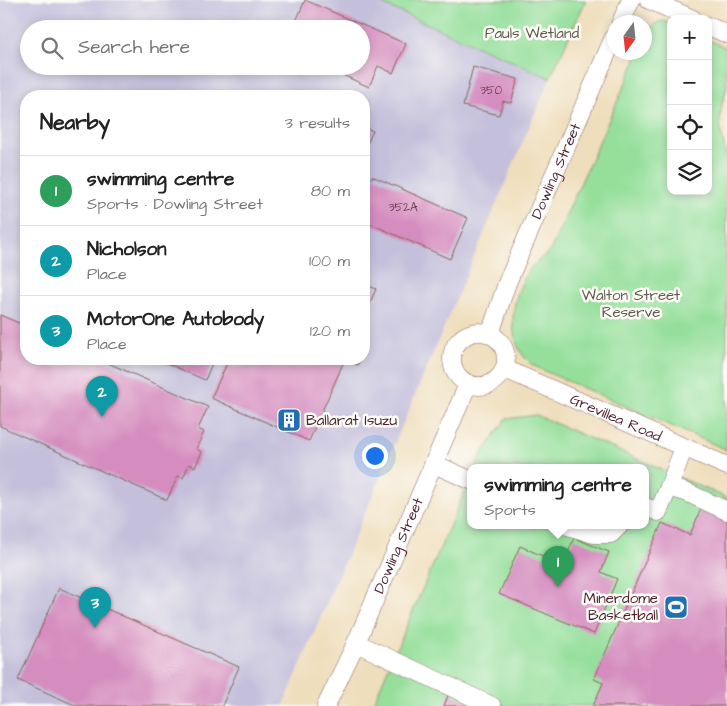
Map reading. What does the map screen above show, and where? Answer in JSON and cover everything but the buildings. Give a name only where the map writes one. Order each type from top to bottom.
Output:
[{"type":"street","points":[[624,15],[631,0]]},
{"type":"street","points":[[650,0],[683,15]]},
{"type":"street","points":[[712,28],[727,34]]},
{"type":"street","name":"Dowling Street","points":[[490,334],[507,283],[607,52]]},
{"type":"street","points":[[472,332],[490,334],[500,341],[503,346],[506,357],[504,369],[497,379],[486,385],[474,386],[468,384],[458,377],[453,366],[452,354],[454,348],[461,338],[472,332]]},
{"type":"street","name":"Grevillea Road","points":[[504,369],[727,466]]},
{"type":"street","name":"Dowling Street","points":[[326,706],[356,643],[468,384]]},
{"type":"street","points":[[649,508],[658,512],[684,447]]},
{"type":"street","points":[[434,464],[467,479]]},
{"type":"street","points":[[669,487],[688,493],[727,511]]},
{"type":"street","points":[[577,529],[593,534],[611,534],[616,529]]},
{"type":"street","points":[[356,643],[492,706]]},
{"type":"shaded area","points":[[0,0],[373,0],[550,78],[283,706],[0,706]]},
{"type":"green space","name":"Pauls Wetland","points":[[373,0],[586,0],[550,78]]},
{"type":"green space","name":"Walton Street Reserve","points":[[658,22],[667,22],[667,195],[712,195],[712,42],[727,48],[727,89],[722,103],[720,118],[721,133],[727,159],[727,450],[535,367],[519,349],[513,325],[516,300],[525,277],[533,265],[551,249],[636,60],[652,60],[652,26]]},
{"type":"green space","points":[[536,415],[649,464],[477,464],[506,419]]},
{"type":"green space","points":[[649,464],[727,498],[727,706],[372,706],[467,486],[467,529],[649,529]]},
{"type":"place","name":"Nicholson","points":[[102,417]]},
{"type":"place","name":"Ballarat Isuzu","points":[[289,420]]},
{"type":"place","name":"swimming centre","points":[[558,587]]},
{"type":"place","name":"Minerdome Basketball","points":[[676,607]]},
{"type":"place","name":"MotorOne Autobody","points":[[95,628]]}]
